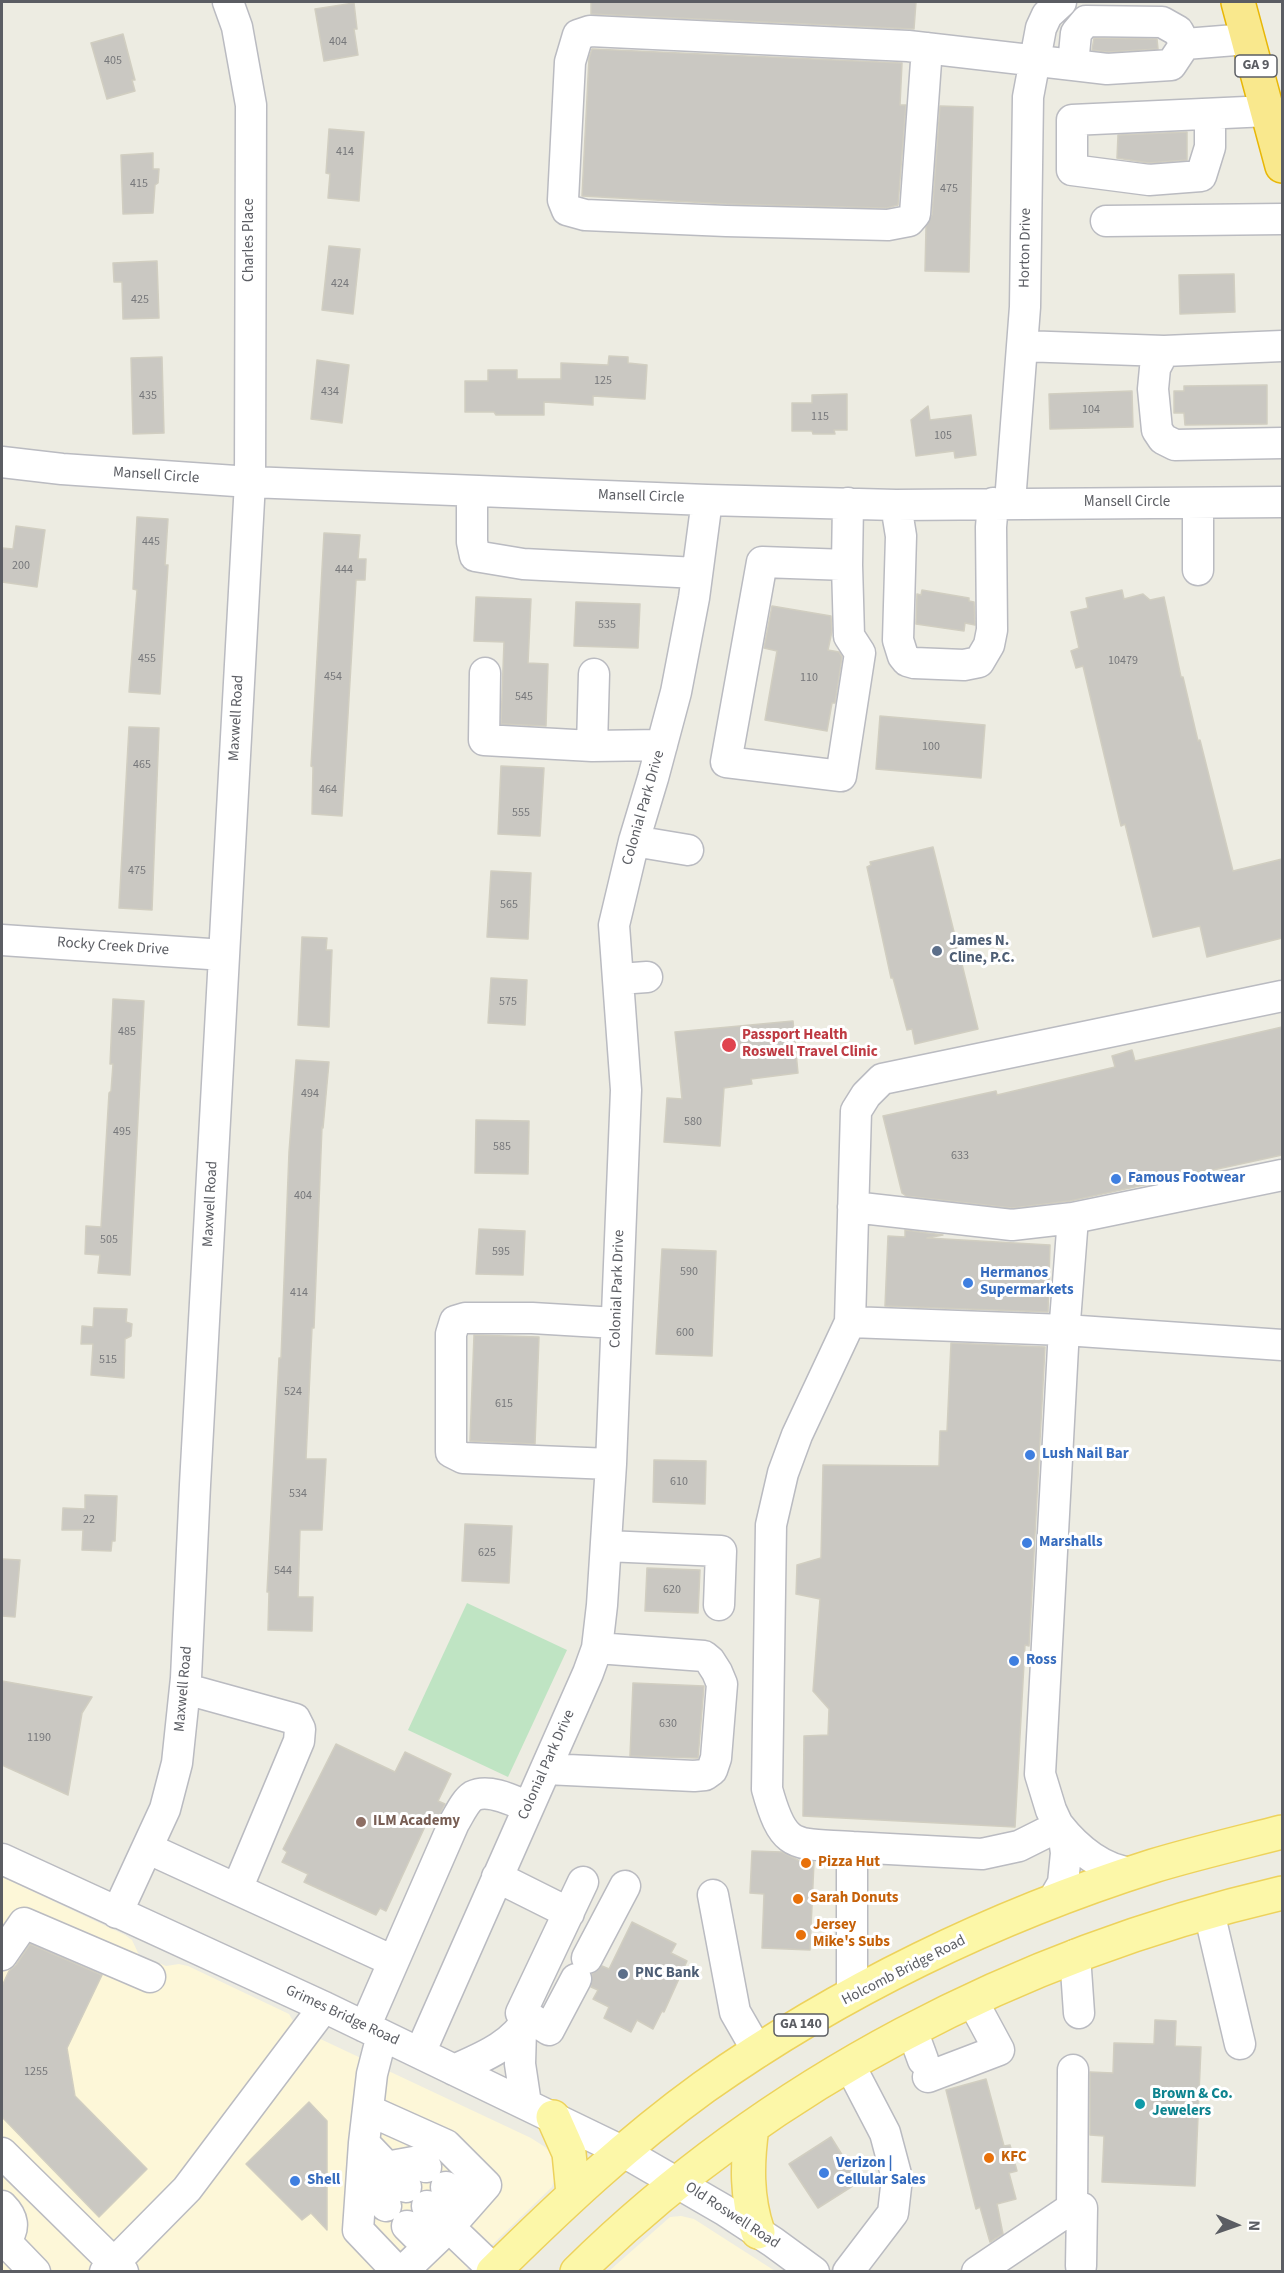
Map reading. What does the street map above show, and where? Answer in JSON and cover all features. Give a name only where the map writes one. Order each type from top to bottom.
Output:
[{"type":"highway","name":"GA 9","points":[[1238,2],[1277,140]]},
{"type":"main road","name":"Holcomb Bridge Road","points":[[493,2271],[573,2194],[622,2151],[705,2087],[852,1995],[921,1960],[1052,1902],[1134,1873],[1282,1832]]},
{"type":"main road","points":[[579,2271],[629,2222],[752,2127],[849,2064],[912,2030],[1021,1977],[1075,1955],[1172,1922],[1282,1893]]},
{"type":"main road","points":[[540,2110],[569,2153],[573,2194]]},
{"type":"main road","points":[[752,2127],[748,2187],[750,2205],[758,2232]]},
{"type":"street","name":"Charles Place","points":[[228,2],[237,27],[251,105],[250,482]]},
{"type":"street","name":"Horton Drive","points":[[896,505],[901,536],[897,616],[900,649],[907,661],[914,663],[964,665],[979,662],[989,645],[992,630],[991,527],[1002,502],[1022,346],[1025,307],[1028,97],[1041,28],[1047,15],[1061,2]]},
{"type":"street","points":[[1073,65],[1076,33],[1086,21],[1162,22],[1178,31],[1185,44]]},
{"type":"street","points":[[927,48],[915,214],[909,221],[888,225],[726,221],[585,215],[567,210],[563,200],[570,62],[578,35],[590,31],[927,48],[1107,69],[1171,65],[1185,44]]},
{"type":"street","points":[[1185,44],[1248,39]]},
{"type":"street","points":[[1210,114],[1210,147],[1201,176],[1149,180],[1072,170],[1072,120],[1210,114],[1277,140]]},
{"type":"street","points":[[1106,220],[1282,219]]},
{"type":"street","points":[[1022,346],[1164,351],[1282,346]]},
{"type":"street","points":[[1164,351],[1155,368],[1153,389],[1157,430],[1163,439],[1175,445],[1282,443]]},
{"type":"street","name":"Mansell Circle","points":[[2,462],[62,469],[250,482],[707,500],[896,505],[1002,502],[1282,502]]},
{"type":"street","name":"Maxwell Road","points":[[117,1913],[165,1809],[177,1763],[186,1689],[250,482]]},
{"type":"street","points":[[472,492],[472,542],[475,556],[523,564],[697,573]]},
{"type":"street","name":"Colonial Park Drive","points":[[420,2053],[597,1648],[611,1464],[626,1090],[633,978],[614,925],[634,841],[676,692],[707,500]]},
{"type":"street","points":[[847,565],[762,562],[726,762],[841,776],[860,653],[849,636],[848,503]]},
{"type":"street","points":[[1198,503],[1198,570]]},
{"type":"street","points":[[485,673],[484,740],[592,746],[662,745]]},
{"type":"street","points":[[592,746],[594,674]]},
{"type":"street","points":[[634,841],[688,850]]},
{"type":"street","name":"Rocky Creek Drive","points":[[2,940],[224,956]]},
{"type":"street","points":[[1059,1826],[1019,1846],[982,1854],[800,1843],[783,1833],[775,1819],[767,1789],[771,1525],[783,1473],[797,1435],[850,1322],[856,1111],[866,1095],[882,1079],[1282,996]]},
{"type":"street","points":[[853,1207],[1012,1224],[1073,1218],[1282,1175]]},
{"type":"street","points":[[1052,1902],[1063,1883],[1064,1838],[1051,1810],[1040,1774],[1073,1218]]},
{"type":"street","points":[[611,1464],[463,1458],[451,1452],[451,1334],[455,1321],[465,1318],[532,1318],[616,1323]]},
{"type":"street","points":[[850,1322],[1065,1330],[1282,1345]]},
{"type":"street","points":[[606,1546],[721,1551],[718,1605]]},
{"type":"street","points":[[546,1769],[694,1776],[705,1775],[712,1770],[716,1758],[722,1684],[710,1661],[704,1656],[597,1648]]},
{"type":"street","points":[[186,1689],[295,1719],[300,1729],[299,1742],[237,1889]]},
{"type":"street","points":[[423,2203],[400,2271],[358,2230],[364,2143],[372,2074],[373,2031],[393,1961],[454,1823],[466,1803],[474,1796],[488,1794],[501,1796],[528,1807]]},
{"type":"street","points":[[1059,1826],[1090,1856],[1118,1870],[1134,1873]]},
{"type":"street","points":[[852,1847],[852,1995]]},
{"type":"street","points":[[147,1848],[393,1961]]},
{"type":"street","name":"Grimes Bridge Road","points":[[4,1865],[117,1913],[324,2007],[540,2110],[678,2182]]},
{"type":"street","points":[[497,1877],[568,1912]]},
{"type":"street","points":[[533,2026],[521,2013],[583,1882]]},
{"type":"street","points":[[454,2070],[495,2052],[533,2026],[581,1969],[625,1886]]},
{"type":"street","points":[[713,1896],[735,2012],[758,2052]]},
{"type":"street","points":[[1209,1912],[1240,2044]]},
{"type":"street","points":[[2,1955],[24,1923],[150,1977]]},
{"type":"street","points":[[1075,1955],[1079,2013]]},
{"type":"street","points":[[912,2030],[926,2069],[999,2050],[972,2000]]},
{"type":"street","points":[[2,2153],[114,2268],[187,2189],[324,2007]]},
{"type":"street","points":[[533,2026],[520,2064],[540,2110]]},
{"type":"street","points":[[848,2271],[893,2213],[897,2178],[885,2133],[849,2064]]},
{"type":"street","points":[[980,2269],[1072,2208],[1073,2070]]},
{"type":"street","points":[[368,2110],[446,2145],[486,2185],[423,2203]]},
{"type":"street","points":[[364,2143],[493,2271]]},
{"type":"street","name":"Old Roswell Road","points":[[678,2182],[758,2232],[814,2271]]},
{"type":"street","points":[[2,2206],[9,2213],[13,2223],[12,2233],[3,2243],[35,2271]]},
{"type":"street","points":[[1081,2266],[1082,2208]]},
{"type":"shaded area","points":[[2,1877],[125,1935],[132,1940],[139,1955],[166,1966],[179,1964],[188,1966],[289,2014],[297,2028],[531,2138],[554,2156],[556,2173],[552,2187],[465,2271],[2,2272]]},
{"type":"shaded area","points":[[681,2216],[694,2219],[775,2271],[609,2271],[670,2217]]},
{"type":"green space","points":[[467,1603],[567,1650],[508,1777],[408,1730]]},
{"type":"building","points":[[591,2],[916,2],[914,29],[591,14]]},
{"type":"building","points":[[354,3],[357,29],[354,29],[358,55],[324,61],[315,9]]},
{"type":"building","points":[[123,34],[135,80],[132,80],[135,91],[107,99],[91,43]]},
{"type":"building","points":[[1094,38],[1157,39],[1158,49],[1107,52],[1092,50]]},
{"type":"building","points":[[592,49],[902,63],[900,105],[906,105],[898,205],[887,208],[727,204],[582,196],[589,58]]},
{"type":"building","points":[[940,106],[973,107],[969,272],[925,271],[926,227],[932,215]]},
{"type":"building","points":[[329,129],[364,132],[359,201],[328,198],[330,174],[326,173]]},
{"type":"building","points":[[1187,132],[1187,160],[1149,163],[1117,158],[1118,135]]},
{"type":"building","points":[[153,153],[153,169],[159,169],[158,183],[155,185],[153,213],[123,214],[121,155]]},
{"type":"building","points":[[329,246],[360,249],[353,314],[322,310]]},
{"type":"building","points":[[157,261],[159,318],[123,319],[122,282],[114,282],[113,263]]},
{"type":"building","points":[[1234,274],[1235,312],[1180,314],[1179,275]]},
{"type":"building","points":[[609,356],[628,357],[628,363],[647,365],[645,399],[593,396],[593,405],[544,402],[544,415],[496,415],[494,412],[465,412],[465,381],[488,381],[488,370],[517,370],[517,379],[561,379],[561,363],[608,365]]},
{"type":"building","points":[[162,357],[164,433],[133,434],[131,358]]},
{"type":"building","points":[[317,360],[349,365],[342,423],[311,419]]},
{"type":"building","points":[[1267,385],[1267,424],[1185,425],[1184,413],[1174,413],[1174,391],[1184,391],[1184,386]]},
{"type":"building","points":[[1132,391],[1133,427],[1050,429],[1049,394]]},
{"type":"building","points":[[847,394],[847,430],[834,430],[835,434],[792,431],[792,403],[812,403],[812,395]]},
{"type":"building","points":[[928,406],[930,420],[971,415],[976,455],[955,458],[954,451],[916,456],[911,420]]},
{"type":"building","points":[[137,517],[168,519],[165,565],[168,565],[160,694],[129,692],[137,590],[133,589]]},
{"type":"building","points":[[16,526],[45,530],[37,587],[2,582],[2,548],[13,549]]},
{"type":"building","points":[[324,533],[360,535],[358,559],[366,559],[365,580],[356,580],[342,816],[312,814],[313,767],[311,766]]},
{"type":"building","points":[[922,590],[969,598],[969,601],[974,602],[975,625],[965,623],[964,631],[916,624],[917,594],[921,595]]},
{"type":"building","points":[[1122,590],[1124,599],[1143,594],[1150,600],[1164,597],[1181,677],[1183,677],[1198,741],[1200,740],[1233,871],[1282,859],[1282,938],[1207,957],[1200,926],[1153,937],[1125,824],[1121,826],[1083,666],[1076,668],[1071,651],[1079,648],[1071,612],[1088,608],[1086,598]]},
{"type":"building","points":[[476,597],[531,599],[528,663],[548,664],[546,726],[501,724],[504,642],[474,641]]},
{"type":"building","points":[[576,602],[640,604],[638,648],[574,646]]},
{"type":"building","points":[[772,606],[831,616],[832,631],[828,650],[839,652],[842,657],[835,703],[832,703],[827,731],[765,720],[777,651],[764,648]]},
{"type":"building","points":[[880,716],[985,725],[981,778],[876,769]]},
{"type":"building","points":[[129,727],[159,728],[152,910],[119,908]]},
{"type":"building","points":[[501,766],[544,768],[540,836],[498,834]]},
{"type":"building","points":[[933,847],[978,1029],[915,1044],[912,1029],[907,1030],[893,978],[891,978],[867,867],[871,865],[870,862]]},
{"type":"building","points":[[491,871],[531,873],[528,939],[487,937]]},
{"type":"building","points":[[302,937],[327,938],[326,950],[332,950],[329,1027],[298,1025]]},
{"type":"building","points":[[491,978],[527,980],[525,1025],[488,1023]]},
{"type":"building","points":[[113,999],[144,1001],[130,1275],[98,1273],[100,1255],[85,1254],[86,1226],[101,1227],[109,1093],[113,1064],[110,1064]]},
{"type":"building","points":[[793,1021],[798,1073],[751,1079],[752,1084],[724,1088],[720,1146],[664,1142],[667,1098],[682,1099],[675,1032]]},
{"type":"building","points":[[1282,1027],[1282,1155],[1070,1201],[1012,1208],[906,1196],[902,1193],[883,1116],[996,1091],[997,1095],[1115,1067],[1112,1056],[1132,1050],[1135,1061]]},
{"type":"building","points":[[296,1060],[329,1062],[322,1127],[306,1459],[326,1459],[322,1530],[300,1530],[298,1597],[313,1597],[312,1631],[268,1630],[269,1592],[267,1592],[279,1358],[281,1358],[289,1152]]},
{"type":"building","points":[[476,1120],[529,1121],[528,1174],[475,1173]]},
{"type":"building","points":[[479,1229],[525,1231],[523,1275],[476,1274]]},
{"type":"building","name":"Hermanos Supermarkets","points":[[905,1230],[943,1235],[927,1238],[1050,1245],[1048,1312],[885,1306],[888,1236],[905,1237]]},
{"type":"building","points":[[662,1249],[716,1251],[712,1356],[656,1354]]},
{"type":"building","points":[[94,1308],[127,1309],[126,1322],[132,1324],[131,1336],[125,1339],[124,1378],[91,1375],[93,1344],[81,1344],[82,1326],[93,1327]]},
{"type":"building","points":[[474,1335],[539,1337],[535,1444],[470,1441]]},
{"type":"building","points":[[951,1343],[1045,1347],[1029,1646],[1025,1645],[1015,1827],[803,1816],[804,1736],[828,1735],[829,1709],[813,1691],[820,1599],[796,1594],[797,1565],[821,1558],[823,1465],[939,1466],[940,1431],[947,1431]]},
{"type":"building","points":[[654,1460],[706,1461],[705,1504],[653,1502]]},
{"type":"building","points":[[85,1495],[117,1496],[115,1541],[112,1541],[111,1551],[82,1550],[83,1530],[62,1530],[63,1508],[85,1509]]},
{"type":"building","points":[[465,1524],[512,1526],[509,1583],[462,1581]]},
{"type":"building","points":[[2,1559],[20,1560],[15,1617],[2,1616]]},
{"type":"building","points":[[647,1568],[700,1570],[698,1613],[645,1611]]},
{"type":"building","points":[[2,1681],[92,1697],[82,1713],[68,1795],[2,1765]]},
{"type":"building","points":[[633,1683],[704,1686],[698,1758],[630,1756]]},
{"type":"building","points":[[336,1744],[395,1772],[405,1752],[451,1774],[438,1801],[445,1804],[435,1823],[428,1820],[386,1911],[380,1908],[376,1915],[304,1882],[308,1874],[282,1862],[287,1852],[283,1849]]},
{"type":"building","points":[[752,1851],[782,1852],[798,1860],[814,1862],[810,1950],[762,1948],[764,1894],[750,1893]]},
{"type":"building","name":"PNC Bank","points":[[632,1922],[676,1944],[671,1953],[687,1961],[664,2012],[662,2011],[653,2029],[637,2020],[631,2032],[604,2018],[609,2007],[593,1999],[598,1990],[591,1987],[592,1974],[602,1966],[609,1969]]},
{"type":"building","points":[[30,1944],[102,1975],[67,2048],[75,2096],[147,2169],[99,2217],[2,2117],[2,1986],[9,1971],[16,1965]]},
{"type":"building","name":"Brown & Co. Jewelers","points":[[1155,2020],[1176,2021],[1175,2046],[1201,2047],[1195,2186],[1102,2182],[1104,2136],[1090,2135],[1090,2072],[1113,2073],[1114,2043],[1154,2044]]},
{"type":"building","name":"KFC","points":[[986,2079],[1004,2146],[1010,2145],[1017,2171],[1009,2173],[1016,2199],[997,2204],[1003,2234],[990,2242],[980,2207],[976,2209],[946,2090]]},
{"type":"building","name":"Shell","points":[[309,2102],[327,2121],[327,2230],[311,2213],[302,2220],[246,2164]]},
{"type":"building","name":"Verizon | Cellular Sales","points":[[831,2137],[859,2182],[818,2208],[789,2164]]},
{"type":"place","name":"James N. Cline, P.C.","points":[[937,951]]},
{"type":"place","name":"Passport Health Roswell Travel Clinic","points":[[729,1045]]},
{"type":"place","name":"Famous Footwear","points":[[1116,1179]]},
{"type":"place","name":"Hermanos Supermarkets","points":[[968,1283]]},
{"type":"place","name":"Lush Nail Bar","points":[[1030,1455]]},
{"type":"place","name":"Marshalls","points":[[1027,1543]]},
{"type":"place","name":"Ross","points":[[1014,1661]]},
{"type":"place","name":"ILM Academy","points":[[361,1822]]},
{"type":"place","name":"Pizza Hut","points":[[806,1863]]},
{"type":"place","name":"Sarah Donuts","points":[[798,1899]]},
{"type":"place","name":"Jersey Mike's Subs","points":[[801,1935]]},
{"type":"place","name":"PNC Bank","points":[[623,1974]]},
{"type":"place","name":"Brown & Co. Jewelers","points":[[1140,2104]]},
{"type":"place","name":"KFC","points":[[989,2158]]},
{"type":"place","name":"Verizon | Cellular Sales","points":[[824,2173]]},
{"type":"place","name":"Shell","points":[[295,2181]]}]
